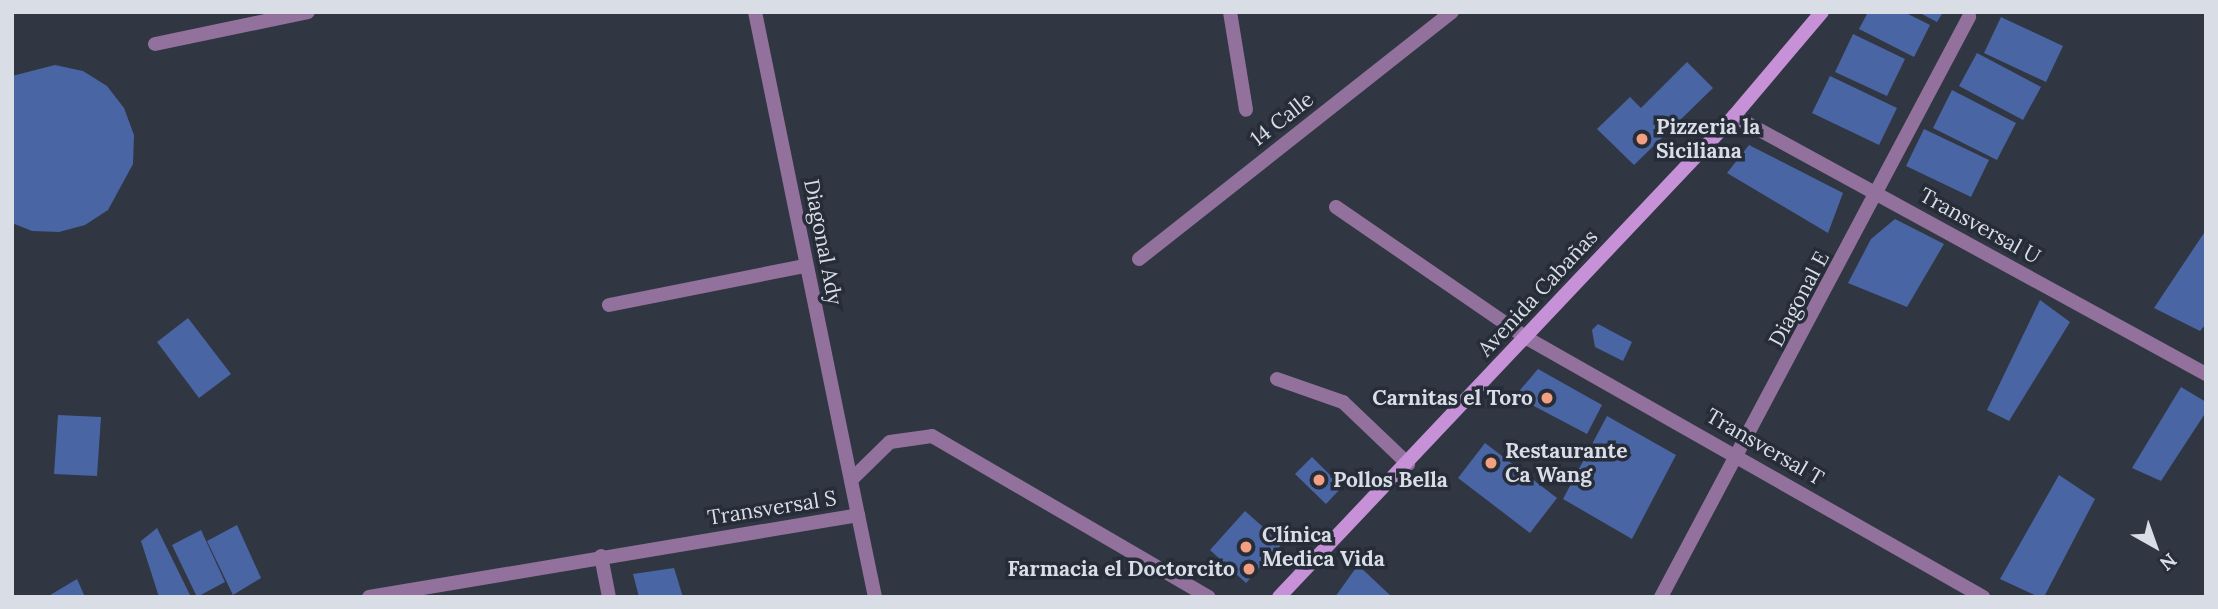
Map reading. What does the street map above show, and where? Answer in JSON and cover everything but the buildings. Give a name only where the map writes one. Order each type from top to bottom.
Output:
[{"type":"street","points":[[155,44],[308,12]]},
{"type":"street","name":"Diagonal Ady","points":[[755,12],[851,480]]},
{"type":"street","points":[[1230,12],[1246,110]]},
{"type":"street","name":"14 Calle","points":[[1139,259],[1452,12]]},
{"type":"street","name":"Avenida Cabañas","points":[[1279,597],[1408,464],[1734,116],[1822,12]]},
{"type":"street","name":"Diagonal E","points":[[1661,597],[1740,456],[1969,18]]},
{"type":"street","name":"Transversal U","points":[[1734,116],[2206,374]]},
{"type":"street","name":"Transversal T","points":[[1336,207],[1525,337],[1740,456],[1983,597]]},
{"type":"street","points":[[609,306],[805,266]]},
{"type":"street","points":[[1277,379],[1343,401],[1408,464]]},
{"type":"street","name":"Transversal S","points":[[371,597],[601,556],[858,515],[851,480],[890,442],[932,436],[1209,597]]},
{"type":"street","points":[[858,515],[875,597]]},
{"type":"street","points":[[601,556],[609,597]]},
{"type":"place","name":"Pizzeria la Siciliana","points":[[1642,139]]},
{"type":"place","name":"Carnitas el Toro","points":[[1547,398]]},
{"type":"place","name":"Restaurante Ca Wang","points":[[1491,463]]},
{"type":"place","name":"Pollos Bella","points":[[1319,480]]},
{"type":"place","name":"Clínica Medica Vida","points":[[1246,547]]},
{"type":"place","name":"Farmacia el Doctorcito","points":[[1249,569]]}]
